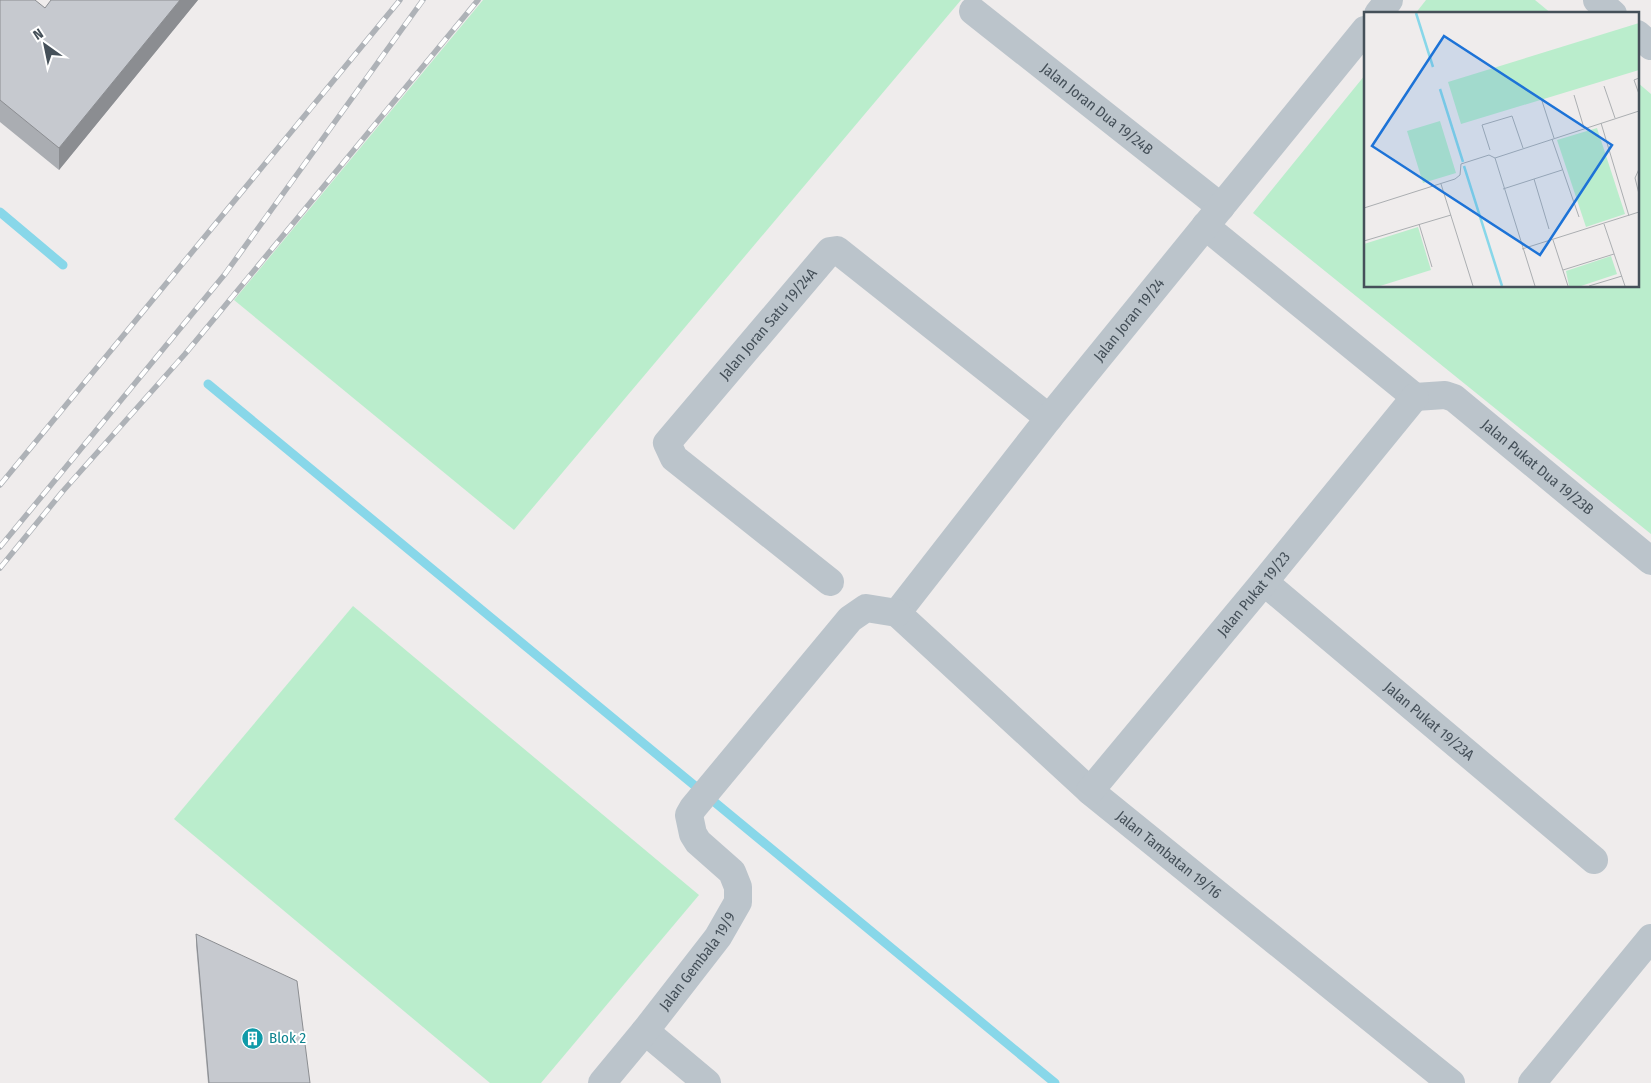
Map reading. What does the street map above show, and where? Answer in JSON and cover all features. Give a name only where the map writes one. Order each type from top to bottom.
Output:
[{"type":"street","points":[[1597,0],[1611,12]]},
{"type":"street","name":"Jalan Joran Dua 19/24B","points":[[972,11],[1213,217],[1415,397]]},
{"type":"street","name":"Jalan Joran 19/24","points":[[897,613],[1050,418],[1364,31]]},
{"type":"street","points":[[1638,35],[1651,46]]},
{"type":"street","name":"Jalan Joran Satu 19/24A","points":[[830,582],[674,458],[667,443],[830,251],[837,250],[1050,418]]},
{"type":"street","name":"Jalan Pukat Dua 19/23B","points":[[1415,397],[1445,395],[1454,398],[1651,561]]},
{"type":"street","name":"Jalan Pukat 19/23","points":[[1090,791],[1415,397]]},
{"type":"street","name":"Jalan Pukat 19/23A","points":[[1264,582],[1594,860]]},
{"type":"street","name":"Jalan Gembala 19/9","points":[[602,1083],[718,937],[738,902],[738,887],[732,872],[698,842],[692,834],[689,815],[693,808],[850,619],[866,608],[897,613]]},
{"type":"street","name":"Jalan Tambatan 19/16","points":[[897,613],[1090,791],[1451,1083]]},
{"type":"street","points":[[1532,1083],[1651,938]]},
{"type":"street","points":[[645,1031],[707,1083]]},
{"type":"green space","points":[[483,0],[961,0],[514,530],[234,300]]},
{"type":"green space","points":[[1426,0],[1535,0],[1550,12],[1417,12]]},
{"type":"green space","points":[[1364,76],[1364,288],[1638,288],[1638,83],[1651,94],[1651,534],[1253,213]]},
{"type":"green space","points":[[353,606],[699,895],[541,1083],[490,1083],[174,819]]},
{"type":"building","points":[[0,0],[35,0],[45,8],[51,0],[180,0],[59,148],[0,100]]},
{"type":"building","name":"Blok 2","points":[[196,934],[297,981],[310,1083],[209,1083]]},
{"type":"waterway","points":[[0,212],[63,265]]},
{"type":"waterway","points":[[208,384],[1055,1083]]},
{"type":"railway","points":[[0,485],[400,0]]},
{"type":"railway","points":[[0,547],[225,274],[423,0]]},
{"type":"railway","points":[[0,568],[63,491],[185,354],[478,0]]},
{"type":"place","name":"Blok 2","points":[[253,1038]]}]
